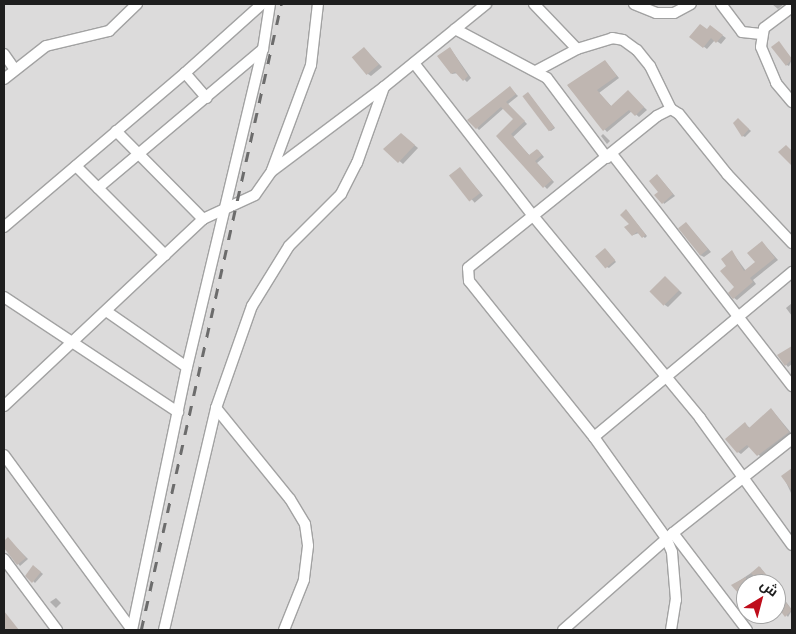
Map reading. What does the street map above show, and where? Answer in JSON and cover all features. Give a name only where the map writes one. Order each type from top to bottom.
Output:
[{"type":"street","points":[[4,80],[46,46],[62,40],[109,31],[138,4]]},
{"type":"street","points":[[4,227],[185,73],[262,4]]},
{"type":"street","points":[[132,630],[187,368],[262,49],[270,4]]},
{"type":"street","points":[[4,406],[203,220],[255,194],[272,171],[311,65],[318,4]]},
{"type":"street","points":[[272,171],[384,87],[486,4]]},
{"type":"street","points":[[534,4],[577,49]]},
{"type":"street","points":[[634,4],[656,13],[674,13],[691,4]]},
{"type":"street","points":[[721,4],[742,32],[749,35],[761,34]]},
{"type":"street","points":[[792,7],[764,28],[761,34],[764,61],[776,83],[792,102]]},
{"type":"street","points":[[455,29],[536,70],[557,91],[792,386]]},
{"type":"street","points":[[536,70],[577,49],[612,38],[622,40],[637,50],[650,66],[671,109],[679,114],[727,174],[792,243]]},
{"type":"street","points":[[98,188],[208,98],[262,49]]},
{"type":"street","points":[[4,54],[15,70]]},
{"type":"street","points":[[414,63],[534,217],[665,378],[700,418],[792,545]]},
{"type":"street","points":[[185,73],[208,98]]},
{"type":"street","points":[[164,630],[216,408],[252,306],[289,246],[341,194],[357,163],[384,87]]},
{"type":"street","points":[[671,109],[657,116],[610,156],[468,268],[467,274],[670,535],[747,630]]},
{"type":"street","points":[[116,131],[203,220]]},
{"type":"street","points":[[76,166],[165,255]]},
{"type":"street","points":[[594,437],[792,272]]},
{"type":"street","points":[[4,297],[71,344],[178,412]]},
{"type":"street","points":[[106,311],[187,368]]},
{"type":"street","points":[[216,408],[290,499],[305,524],[308,546],[304,580],[284,630]]},
{"type":"street","points":[[562,630],[670,535],[792,439]]},
{"type":"street","points":[[4,455],[132,630]]},
{"type":"street","points":[[670,535],[676,600],[671,630]]},
{"type":"street","points":[[4,559],[57,630]]},
{"type":"shaded area","points":[[4,4],[792,4],[792,630],[4,630]]},
{"type":"building","points":[[700,24],[707,29],[710,25],[723,35],[716,43],[711,38],[703,48],[689,37]]},
{"type":"building","points":[[779,41],[792,59],[786,66],[771,47]]},
{"type":"building","points":[[364,47],[379,65],[367,75],[352,57]]},
{"type":"building","points":[[450,47],[468,76],[463,81],[455,72],[451,74],[437,56]]},
{"type":"building","points":[[605,60],[617,76],[597,90],[611,106],[628,90],[644,107],[635,116],[629,110],[603,131],[567,85]]},
{"type":"building","points":[[510,86],[516,94],[506,102],[525,121],[511,134],[529,155],[537,149],[542,155],[535,161],[552,180],[543,188],[496,136],[513,119],[501,107],[476,129],[467,120]]},
{"type":"building","points":[[528,92],[554,127],[549,131],[522,96]]},
{"type":"building","points":[[738,118],[749,129],[742,137],[733,123]]},
{"type":"building","points":[[401,133],[415,145],[398,163],[383,149]]},
{"type":"building","points":[[786,145],[792,151],[792,166],[778,152]]},
{"type":"building","points":[[460,167],[480,193],[469,202],[449,176]]},
{"type":"building","points":[[657,174],[673,194],[662,204],[654,195],[658,192],[649,181]]},
{"type":"building","points":[[626,209],[646,235],[642,238],[637,232],[632,236],[624,227],[629,224],[620,215]]},
{"type":"building","points":[[686,222],[708,249],[700,255],[678,228]]},
{"type":"building","points":[[762,241],[775,258],[750,278],[753,282],[733,299],[728,293],[734,287],[720,271],[726,266],[721,259],[732,250],[744,271],[755,262],[747,253]]},
{"type":"building","points":[[605,248],[615,260],[605,269],[595,256]]},
{"type":"building","points":[[665,276],[679,290],[664,306],[649,292]]},
{"type":"building","points":[[792,346],[792,359],[785,366],[777,355]]},
{"type":"building","points":[[771,408],[789,432],[757,456],[747,445],[737,453],[725,439],[745,422],[749,428]]},
{"type":"building","points":[[792,468],[792,491],[781,476]]},
{"type":"building","points":[[8,537],[26,558],[17,565],[4,548],[4,541]]},
{"type":"building","points":[[33,565],[41,572],[32,583],[25,576]]},
{"type":"building","points":[[759,566],[766,574],[752,574]]},
{"type":"building","points":[[736,582],[736,591],[731,585]]},
{"type":"building","points":[[786,602],[792,610],[786,616]]},
{"type":"building","points":[[4,611],[19,630],[4,630]]},
{"type":"railway","points":[[141,630],[281,4]]}]
